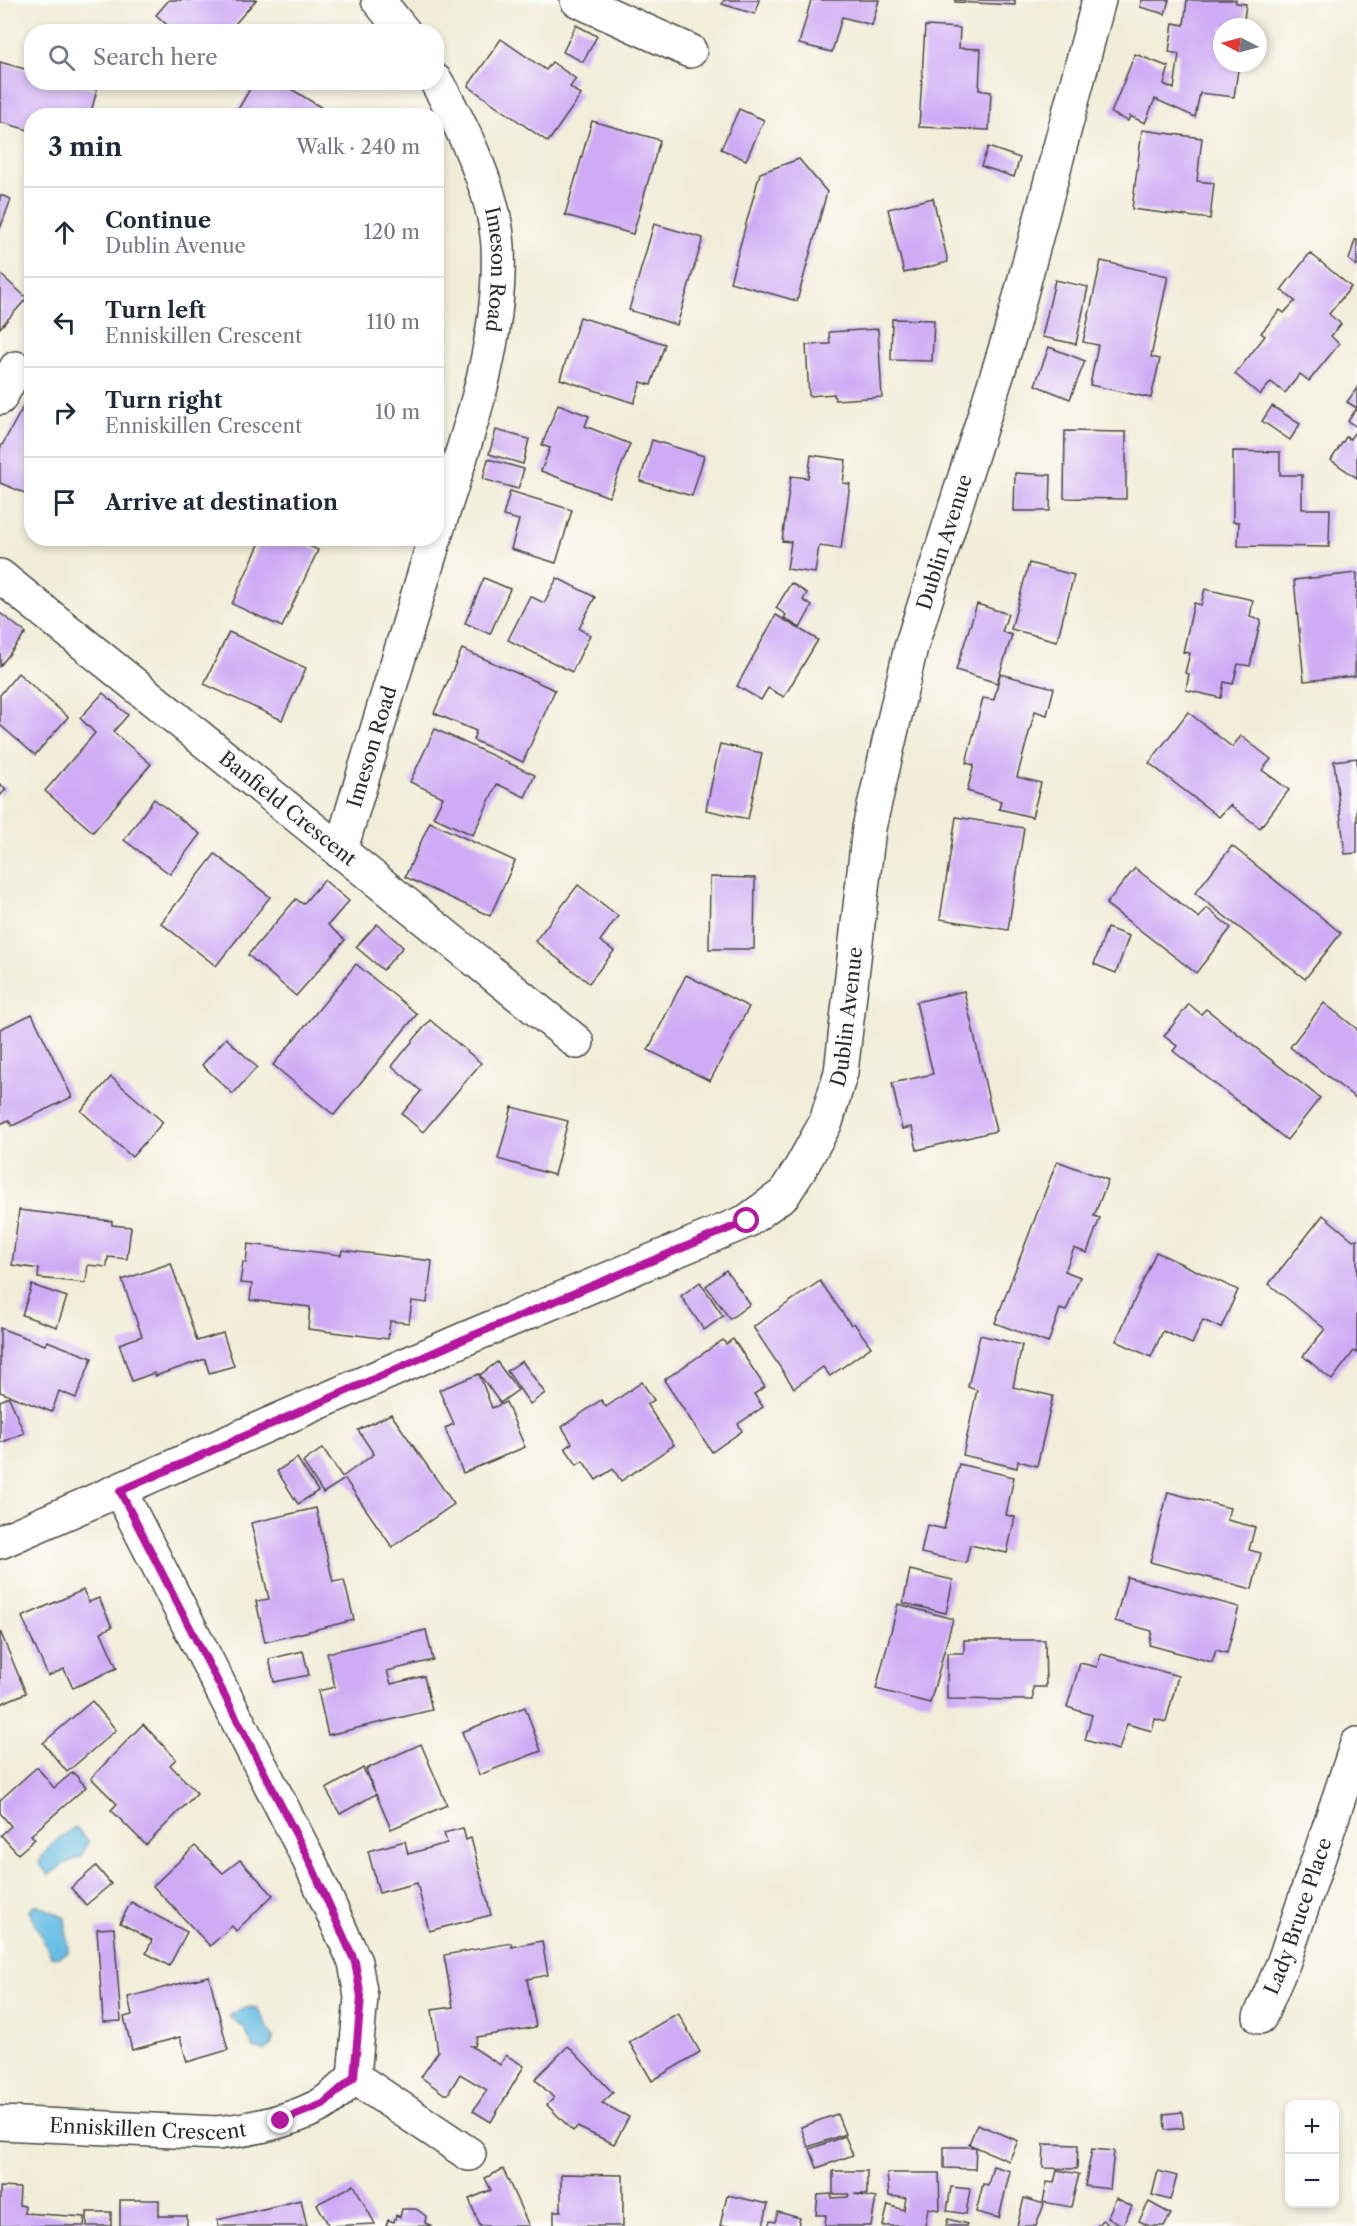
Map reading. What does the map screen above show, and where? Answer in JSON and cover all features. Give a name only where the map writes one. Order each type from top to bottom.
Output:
[{"type":"street","points":[[378,0],[398,24]]},
{"type":"street","points":[[577,0],[690,51]]},
{"type":"street","name":"Dublin Avenue","points":[[0,1542],[462,1340],[747,1221],[784,1194],[826,1122],[841,1072],[869,828],[911,647],[1011,331],[1099,0]]},
{"type":"street","name":"Imeson Road","points":[[441,90],[464,129],[486,189],[498,244],[495,315],[481,392],[444,509]]},
{"type":"street","points":[[0,398],[16,368]]},
{"type":"street","name":"Imeson Road","points":[[340,852],[433,546]]},
{"type":"street","name":"Banfield Crescent","points":[[0,576],[577,1042]]},
{"type":"street","points":[[120,1491],[308,1858],[355,1962],[361,1997],[354,2077],[469,2154]]},
{"type":"street","name":"Lady Bruce Place","points":[[1260,2017],[1284,1961],[1357,1744]]},
{"type":"street","name":"Enniskillen Crescent","points":[[0,2123],[217,2133],[251,2129],[323,2104],[354,2077]]},
{"type":"water","points":[[75,1827],[88,1841],[82,1856],[64,1864],[49,1875],[39,1863],[42,1857],[54,1842]]},
{"type":"water","points":[[36,1904],[65,1918],[68,1952],[59,1957],[51,1956],[29,1911]]},
{"type":"water","points":[[250,2007],[257,2008],[273,2037],[272,2045],[265,2051],[254,2048],[244,2028],[230,2018],[232,2013]]},
{"type":"building","points":[[169,0],[256,0],[235,24],[166,24],[156,15]]},
{"type":"building","points":[[724,0],[759,0],[755,14],[722,4]]},
{"type":"building","points":[[811,0],[879,0],[872,25],[842,17],[832,52],[799,44]]},
{"type":"building","points":[[955,0],[1015,0],[1015,5],[955,2]]},
{"type":"building","points":[[1142,0],[1169,0],[1165,14],[1140,7]]},
{"type":"building","points":[[1187,0],[1236,0],[1236,3],[1246,4],[1244,18],[1213,18],[1213,72],[1238,72],[1234,97],[1200,93],[1195,117],[1155,99],[1145,123],[1130,116],[1128,121],[1111,113],[1135,54],[1169,67],[1164,84],[1174,89],[1179,54],[1169,52],[1173,23],[1184,25]]},
{"type":"building","points":[[576,25],[597,36],[583,62],[563,52]]},
{"type":"building","points":[[925,26],[960,28],[959,48],[981,49],[979,90],[991,92],[989,130],[919,127]]},
{"type":"building","points":[[501,39],[546,70],[552,62],[576,79],[570,87],[581,95],[548,142],[468,86]]},
{"type":"building","points":[[0,62],[24,69],[24,90],[97,90],[92,108],[24,108],[24,129],[0,122]]},
{"type":"building","points":[[249,90],[293,90],[322,108],[239,108]]},
{"type":"building","points":[[739,109],[764,120],[746,160],[721,149]]},
{"type":"building","points":[[592,121],[660,140],[633,234],[565,215]]},
{"type":"building","points":[[1142,130],[1202,138],[1197,181],[1214,183],[1210,219],[1132,209]]},
{"type":"building","points":[[988,147],[1020,158],[1014,177],[981,166]]},
{"type":"building","points":[[799,159],[827,192],[797,301],[730,282],[760,173]]},
{"type":"building","points":[[0,195],[11,199],[0,229]]},
{"type":"building","points":[[933,198],[948,262],[904,273],[888,209]]},
{"type":"building","points":[[654,224],[703,238],[677,325],[629,310]]},
{"type":"building","points":[[1355,240],[1357,240],[1357,266],[1349,260]]},
{"type":"building","points":[[1310,253],[1351,287],[1329,314],[1341,324],[1331,336],[1339,344],[1309,381],[1300,374],[1285,393],[1271,382],[1260,395],[1235,374],[1265,336],[1261,333],[1280,310],[1284,313],[1295,301],[1281,290]]},
{"type":"building","points":[[1101,261],[1168,276],[1151,357],[1160,359],[1151,398],[1090,385],[1098,345],[1083,342]]},
{"type":"building","points":[[0,274],[24,295],[24,301],[0,328]]},
{"type":"building","points":[[1055,280],[1088,287],[1076,344],[1042,337]]},
{"type":"building","points":[[580,317],[665,344],[651,385],[641,382],[634,403],[560,379]]},
{"type":"building","points":[[892,319],[934,320],[932,361],[891,360]]},
{"type":"building","points":[[878,329],[882,397],[835,400],[834,394],[809,396],[806,345],[830,344],[829,332]]},
{"type":"building","points":[[1049,347],[1085,361],[1070,399],[1035,385]]},
{"type":"building","points":[[1357,388],[1357,408],[1347,402]]},
{"type":"building","points":[[558,404],[589,416],[585,426],[630,444],[609,497],[541,471],[550,448],[542,445]]},
{"type":"building","points":[[24,406],[24,493],[0,483],[0,449]]},
{"type":"building","points":[[1272,406],[1300,424],[1290,440],[1262,421]]},
{"type":"building","points":[[1357,408],[1357,427],[1348,421]]},
{"type":"building","points":[[1357,429],[1357,478],[1331,460],[1346,437],[1350,439]]},
{"type":"building","points":[[496,430],[529,439],[523,464],[489,454]]},
{"type":"building","points":[[1065,431],[1126,432],[1126,499],[1064,498]]},
{"type":"building","points":[[652,440],[704,456],[692,496],[640,481]]},
{"type":"building","points":[[1233,451],[1280,452],[1280,475],[1302,475],[1302,509],[1330,509],[1329,547],[1238,546],[1239,522],[1233,522]]},
{"type":"building","points":[[811,455],[846,460],[843,483],[850,484],[841,549],[819,546],[815,573],[787,569],[791,542],[782,541],[791,476],[808,478]]},
{"type":"building","points":[[488,459],[524,469],[518,489],[483,479]]},
{"type":"building","points":[[1015,473],[1051,475],[1050,511],[1014,511]]},
{"type":"building","points":[[510,491],[572,510],[556,563],[511,549],[519,520],[503,516]]},
{"type":"building","points":[[258,546],[309,546],[318,550],[282,627],[232,604]]},
{"type":"building","points":[[1029,563],[1074,575],[1057,641],[1011,629]]},
{"type":"building","points":[[1357,573],[1355,676],[1304,681],[1294,580]]},
{"type":"building","points":[[484,578],[510,589],[490,634],[465,623]]},
{"type":"building","points":[[557,578],[595,597],[579,629],[590,635],[572,672],[508,640],[530,596],[544,603]]},
{"type":"building","points":[[791,583],[807,593],[803,600],[812,606],[800,628],[784,618],[786,615],[776,608]]},
{"type":"building","points":[[1205,589],[1253,600],[1250,617],[1261,620],[1250,666],[1238,664],[1233,684],[1224,682],[1221,698],[1186,690],[1189,674],[1185,673],[1190,653],[1183,652],[1194,603],[1201,605]]},
{"type":"building","points":[[977,604],[1008,614],[1002,632],[1012,635],[997,683],[956,670]]},
{"type":"building","points":[[0,613],[26,633],[0,666]]},
{"type":"building","points":[[776,615],[818,640],[784,697],[768,688],[761,700],[737,686]]},
{"type":"building","points":[[229,632],[306,668],[282,720],[204,684]]},
{"type":"building","points":[[462,649],[555,690],[523,762],[473,740],[476,731],[434,713]]},
{"type":"building","points":[[18,673],[68,717],[35,755],[0,725],[0,695]]},
{"type":"building","points":[[1000,674],[1054,688],[1047,715],[1035,711],[1017,777],[1041,783],[1032,817],[999,809],[1001,801],[967,791],[974,765],[966,763],[983,698],[994,700]]},
{"type":"building","points":[[103,693],[128,715],[113,732],[151,764],[93,832],[45,791],[95,733],[80,718]]},
{"type":"building","points":[[1188,712],[1232,747],[1241,736],[1271,759],[1262,770],[1289,790],[1260,828],[1230,805],[1219,817],[1149,763]]},
{"type":"building","points":[[435,729],[535,775],[525,797],[497,784],[473,835],[433,817],[443,797],[410,782]]},
{"type":"building","points":[[720,744],[762,753],[748,819],[706,810]]},
{"type":"building","points":[[1357,758],[1357,853],[1345,854],[1334,761]]},
{"type":"building","points":[[0,784],[6,789],[0,796]]},
{"type":"building","points":[[154,799],[200,834],[170,874],[124,840]]},
{"type":"building","points":[[956,817],[1024,828],[1008,930],[940,919]]},
{"type":"building","points":[[430,822],[515,861],[490,916],[405,877]]},
{"type":"building","points":[[1232,846],[1341,933],[1305,979],[1195,893]]},
{"type":"building","points":[[215,854],[270,897],[216,966],[161,923]]},
{"type":"building","points":[[1135,868],[1199,918],[1207,908],[1231,928],[1196,973],[1106,904]]},
{"type":"building","points":[[710,877],[755,878],[754,949],[709,949]]},
{"type":"building","points":[[324,880],[349,901],[328,925],[345,940],[296,996],[248,955],[296,899],[303,904]]},
{"type":"building","points":[[578,885],[618,916],[600,941],[614,951],[589,983],[535,941]]},
{"type":"building","points":[[377,924],[403,947],[383,970],[356,947]]},
{"type":"building","points":[[1107,928],[1129,936],[1116,973],[1094,964]]},
{"type":"building","points":[[356,964],[417,1014],[334,1115],[273,1065]]},
{"type":"building","points":[[686,975],[749,1007],[710,1081],[648,1050]]},
{"type":"building","points":[[964,991],[996,1131],[917,1150],[912,1127],[902,1129],[892,1083],[933,1074],[916,1002]]},
{"type":"building","points":[[1324,1003],[1357,1029],[1357,1099],[1290,1047]]},
{"type":"building","points":[[1189,1004],[1201,1014],[1206,1009],[1320,1098],[1287,1140],[1173,1051],[1177,1046],[1164,1036]]},
{"type":"building","points":[[32,1014],[72,1097],[12,1126],[9,1120],[0,1124],[0,1029]]},
{"type":"building","points":[[430,1020],[481,1063],[423,1132],[402,1114],[421,1091],[392,1066]]},
{"type":"building","points":[[226,1038],[257,1067],[233,1094],[202,1065]]},
{"type":"building","points":[[111,1077],[163,1122],[132,1157],[81,1111]]},
{"type":"building","points":[[512,1107],[568,1121],[554,1175],[498,1159]]},
{"type":"building","points":[[1057,1161],[1108,1180],[1094,1216],[1100,1218],[1087,1253],[1074,1248],[1065,1271],[1080,1277],[1066,1311],[1060,1309],[1048,1343],[995,1323]]},
{"type":"building","points":[[19,1210],[112,1221],[112,1225],[131,1227],[127,1259],[108,1257],[107,1267],[88,1265],[86,1283],[38,1278],[39,1269],[12,1265]]},
{"type":"building","points":[[1323,1215],[1353,1240],[1357,1239],[1357,1353],[1354,1351],[1332,1380],[1303,1356],[1325,1329],[1269,1284]]},
{"type":"building","points":[[248,1244],[341,1255],[342,1250],[432,1261],[427,1303],[412,1301],[409,1323],[390,1321],[388,1339],[308,1329],[310,1307],[250,1300],[252,1284],[240,1283],[243,1262],[246,1263]]},
{"type":"building","points":[[1156,1252],[1238,1290],[1221,1328],[1203,1320],[1192,1344],[1163,1331],[1151,1357],[1116,1341]]},
{"type":"building","points":[[171,1263],[197,1341],[223,1333],[234,1366],[209,1373],[205,1359],[155,1376],[154,1373],[132,1381],[119,1344],[142,1336],[122,1280]]},
{"type":"building","points":[[726,1270],[750,1304],[730,1319],[706,1286]]},
{"type":"building","points":[[820,1281],[851,1325],[854,1323],[871,1347],[830,1376],[823,1367],[794,1388],[753,1327]]},
{"type":"building","points":[[700,1282],[723,1316],[704,1330],[681,1296]]},
{"type":"building","points":[[32,1285],[67,1297],[57,1327],[22,1315]]},
{"type":"building","points":[[0,1328],[45,1345],[47,1341],[92,1358],[76,1398],[59,1391],[52,1412],[0,1392]]},
{"type":"building","points":[[980,1335],[1022,1345],[1013,1387],[1053,1396],[1037,1466],[1018,1461],[1017,1468],[963,1455],[977,1390],[968,1387]]},
{"type":"building","points":[[733,1339],[765,1387],[754,1394],[763,1407],[738,1424],[742,1431],[712,1452],[664,1380],[723,1340],[726,1344]]},
{"type":"building","points":[[522,1361],[545,1393],[530,1404],[507,1371]]},
{"type":"building","points":[[497,1362],[518,1390],[500,1403],[480,1375]]},
{"type":"building","points":[[479,1374],[492,1408],[506,1402],[525,1447],[463,1473],[445,1428],[454,1424],[439,1390]]},
{"type":"building","points":[[642,1382],[654,1400],[647,1405],[674,1445],[621,1481],[613,1469],[596,1480],[583,1461],[577,1465],[565,1448],[572,1443],[562,1427],[601,1400],[606,1407]]},
{"type":"building","points":[[9,1397],[24,1433],[0,1443],[0,1401]]},
{"type":"building","points":[[391,1414],[454,1504],[392,1547],[345,1479],[323,1493],[303,1462],[323,1448],[342,1477],[374,1454],[358,1430]]},
{"type":"building","points":[[297,1458],[318,1491],[298,1504],[277,1471]]},
{"type":"building","points":[[959,1464],[1014,1477],[1006,1515],[1015,1517],[1007,1553],[970,1545],[966,1563],[921,1553],[927,1525],[944,1529]]},
{"type":"building","points":[[1168,1492],[1230,1508],[1227,1520],[1255,1527],[1249,1550],[1261,1553],[1252,1589],[1150,1562]]},
{"type":"building","points":[[316,1508],[333,1582],[344,1580],[354,1620],[265,1642],[256,1601],[269,1599],[251,1523]]},
{"type":"building","points":[[910,1570],[953,1580],[946,1613],[903,1603]]},
{"type":"building","points":[[1127,1577],[1239,1607],[1227,1653],[1216,1650],[1212,1662],[1149,1645],[1152,1631],[1115,1621]]},
{"type":"building","points":[[83,1590],[89,1602],[99,1598],[112,1627],[101,1632],[117,1668],[73,1688],[64,1669],[48,1676],[22,1617]]},
{"type":"building","points":[[898,1604],[953,1619],[930,1703],[876,1689]]},
{"type":"building","points":[[426,1630],[433,1660],[387,1671],[391,1684],[424,1676],[432,1710],[328,1735],[318,1691],[335,1687],[327,1653]]},
{"type":"building","points":[[0,1631],[26,1693],[0,1704]]},
{"type":"building","points":[[964,1640],[1045,1640],[1046,1687],[1033,1687],[1033,1700],[947,1699],[947,1653],[964,1653]]},
{"type":"building","points":[[303,1651],[309,1675],[274,1682],[269,1659]]},
{"type":"building","points":[[1101,1654],[1178,1676],[1166,1722],[1155,1719],[1152,1731],[1127,1724],[1119,1750],[1085,1740],[1092,1715],[1067,1707],[1080,1663],[1097,1667]]},
{"type":"building","points":[[92,1701],[116,1730],[67,1772],[43,1743]]},
{"type":"building","points":[[525,1707],[541,1751],[479,1775],[462,1732]]},
{"type":"building","points":[[143,1724],[176,1759],[170,1765],[197,1793],[146,1845],[111,1810],[117,1804],[91,1778]]},
{"type":"building","points":[[421,1744],[447,1805],[391,1829],[376,1794],[340,1814],[326,1789],[363,1768],[375,1792],[366,1769]]},
{"type":"building","points":[[37,1767],[54,1788],[73,1772],[86,1787],[31,1835],[35,1839],[18,1854],[1,1835],[11,1826],[0,1813],[0,1800]]},
{"type":"building","points":[[463,1828],[466,1840],[471,1838],[491,1915],[429,1931],[417,1883],[379,1893],[368,1851],[405,1841],[408,1854],[447,1843],[444,1833]]},
{"type":"building","points":[[195,1846],[223,1873],[240,1860],[273,1895],[236,1931],[232,1926],[210,1946],[153,1886]]},
{"type":"building","points":[[96,1866],[111,1884],[86,1905],[71,1888]]},
{"type":"building","points":[[131,1902],[187,1932],[169,1966],[146,1953],[152,1940],[120,1923]]},
{"type":"building","points":[[114,1928],[121,2021],[103,2022],[97,1929]]},
{"type":"building","points":[[542,1941],[548,1975],[527,1979],[536,2027],[477,2037],[475,2046],[471,2046],[500,2065],[506,2055],[524,2066],[491,2122],[473,2111],[487,2090],[460,2074],[448,2094],[444,2094],[421,2077],[438,2052],[432,2010],[453,2007],[444,1955],[511,1943],[512,1947]]},
{"type":"building","points":[[209,1976],[228,2050],[187,2062],[180,2037],[132,2050],[124,2017],[132,2015],[128,1997]]},
{"type":"building","points":[[678,2013],[700,2052],[652,2081],[629,2042]]},
{"type":"building","points":[[568,2046],[613,2093],[602,2103],[629,2117],[614,2144],[577,2127],[573,2131],[547,2105],[554,2098],[535,2079]]},
{"type":"building","points":[[1182,2112],[1184,2128],[1165,2130],[1164,2114]]},
{"type":"building","points":[[837,2114],[845,2134],[808,2147],[801,2127]]},
{"type":"building","points":[[977,2124],[1018,2141],[1009,2161],[976,2147],[975,2169],[944,2168],[944,2147],[975,2147],[969,2144]]},
{"type":"building","points":[[845,2136],[853,2155],[817,2168],[810,2149]]},
{"type":"building","points":[[1044,2144],[1078,2145],[1077,2169],[1043,2168]]},
{"type":"building","points":[[1092,2149],[1114,2151],[1110,2189],[1085,2186]]},
{"type":"building","points":[[993,2166],[1010,2171],[999,2218],[976,2212],[983,2184],[988,2185]]},
{"type":"building","points":[[503,2169],[529,2226],[480,2226],[469,2199],[491,2190],[485,2178]]},
{"type":"building","points":[[1057,2170],[1079,2174],[1071,2207],[1043,2202],[1047,2182],[1054,2183]]},
{"type":"building","points":[[833,2171],[867,2171],[867,2194],[854,2194],[876,2198],[871,2226],[825,2226],[826,2215],[816,2215],[818,2195],[831,2194],[832,2198],[848,2197],[849,2194],[833,2194]]},
{"type":"building","points":[[1158,2171],[1177,2176],[1170,2200],[1152,2195]]},
{"type":"building","points":[[887,2173],[939,2173],[940,2210],[928,2208],[925,2226],[883,2226],[888,2205],[904,2210],[906,2198],[889,2196]]},
{"type":"building","points":[[561,2174],[623,2175],[623,2226],[554,2226],[554,2211],[561,2211]]},
{"type":"building","points":[[354,2185],[375,2224],[329,2226],[317,2204]]},
{"type":"building","points":[[0,2187],[20,2188],[19,2205],[25,2206],[24,2213],[85,2217],[84,2226],[0,2226]]},
{"type":"building","points":[[951,2187],[970,2189],[966,2214],[947,2211]]},
{"type":"building","points":[[727,2195],[768,2204],[763,2226],[720,2226]]},
{"type":"building","points":[[1024,2198],[1044,2204],[1036,2226],[1017,2226]]},
{"type":"building","points":[[1116,2198],[1132,2206],[1123,2225],[1107,2218]]},
{"type":"building","points":[[120,2200],[159,2200],[159,2216],[187,2216],[187,2226],[120,2226]]},
{"type":"building","points":[[301,2200],[307,2226],[219,2226],[217,2220]]},
{"type":"building","points":[[1149,2202],[1171,2214],[1164,2226],[1149,2226],[1139,2221]]},
{"type":"building","points":[[402,2209],[416,2209],[426,2216],[425,2223],[432,2226],[386,2226],[388,2220],[394,2222],[396,2215],[400,2217]]},
{"type":"building","points":[[87,2212],[111,2212],[111,2226],[87,2226]]},
{"type":"building","points":[[778,2212],[800,2218],[798,2226],[768,2226],[770,2221],[775,2222]]},
{"type":"building","points":[[948,2219],[967,2224],[966,2226],[946,2226]]},
{"type":"building","points":[[1102,2220],[1110,2226],[1097,2226]]},
{"type":"route","points":[[281,2121],[323,2104],[354,2077],[361,1997],[355,1962],[339,1921],[308,1858],[120,1491],[462,1340],[747,1221]]}]
